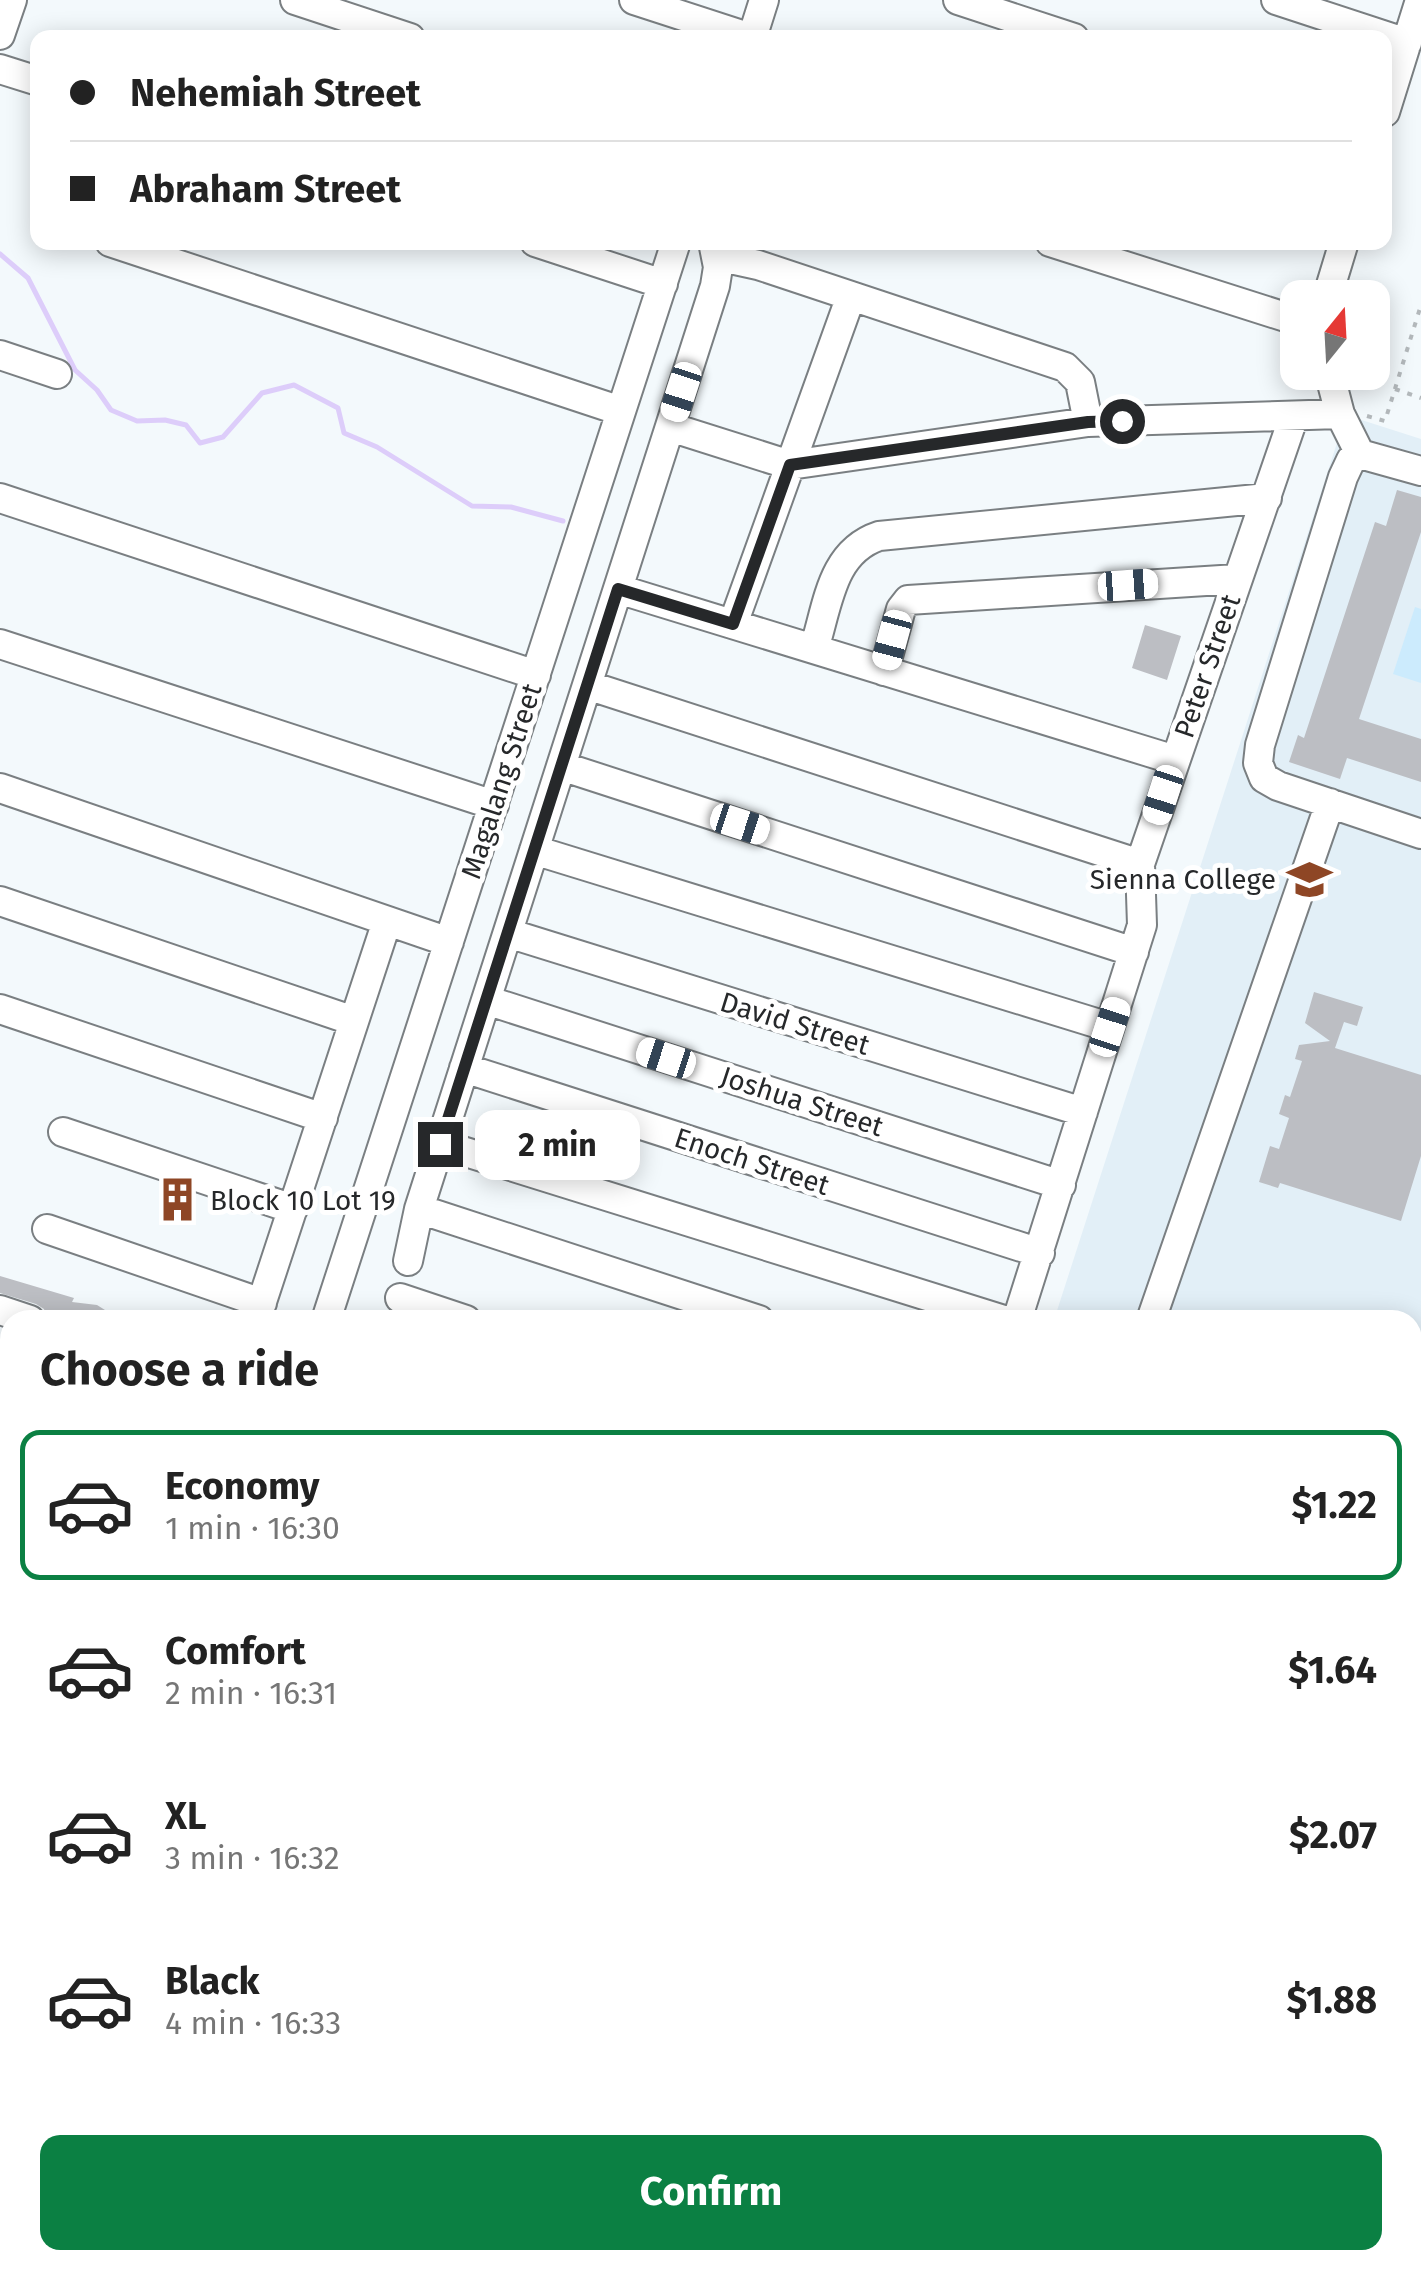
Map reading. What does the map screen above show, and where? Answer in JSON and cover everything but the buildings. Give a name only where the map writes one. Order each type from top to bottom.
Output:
[{"type":"street","points":[[0,36],[12,0]]},
{"type":"street","points":[[295,0],[386,30]]},
{"type":"street","points":[[634,0],[727,30]]},
{"type":"street","points":[[755,30],[764,0]]},
{"type":"street","points":[[958,0],[1050,30]]},
{"type":"street","points":[[1276,0],[1370,30]]},
{"type":"street","points":[[1392,90],[1420,0]]},
{"type":"street","points":[[1392,37],[1407,42]]},
{"type":"street","points":[[0,69],[30,78]]},
{"type":"street","points":[[134,250],[621,412]]},
{"type":"street","points":[[559,250],[662,284]]},
{"type":"street","name":"Magalang Street","points":[[329,1310],[673,250]]},
{"type":"street","points":[[408,1261],[419,1210],[715,286],[715,250]]},
{"type":"street","points":[[718,250],[1064,367],[1080,382],[1088,422]]},
{"type":"street","points":[[1075,250],[1280,315]]},
{"type":"street","points":[[1332,280],[1341,250]]},
{"type":"street","points":[[733,624],[852,296]]},
{"type":"street","points":[[0,355],[57,374]]},
{"type":"street","points":[[1334,390],[1340,414],[1360,454],[1421,471]]},
{"type":"street","points":[[670,427],[790,465],[1088,422],[1340,414]]},
{"type":"street","name":"Peter Street","points":[[1020,1310],[1142,924],[1140,864],[1294,416]]},
{"type":"street","points":[[1360,454],[1351,460],[1343,478],[1258,763],[1264,778],[1421,834]]},
{"type":"street","points":[[0,498],[536,676]]},
{"type":"street","points":[[814,649],[838,570],[847,554],[862,542],[880,536],[1267,498]]},
{"type":"street","points":[[884,671],[901,609],[908,600],[1237,578]]},
{"type":"street","points":[[618,589],[1175,760]]},
{"type":"street","points":[[0,644],[494,804]]},
{"type":"street","points":[[588,685],[1140,864]]},
{"type":"street","points":[[562,766],[1134,952]]},
{"type":"street","points":[[0,788],[449,942]]},
{"type":"street","points":[[1154,1310],[1330,803]]},
{"type":"street","points":[[534,850],[1110,1027]]},
{"type":"street","points":[[0,901],[354,1021]]},
{"type":"street","points":[[259,1310],[387,921]]},
{"type":"street","name":"David Street","points":[[508,933],[1083,1112]]},
{"type":"street","name":"Joshua Street","points":[[486,1000],[1061,1184]]},
{"type":"street","points":[[0,1009],[323,1118]]},
{"type":"street","name":"Enoch Street","points":[[464,1068],[1040,1253]]},
{"type":"street","points":[[62,1132],[292,1210]]},
{"type":"street","points":[[440,1144],[972,1310]]},
{"type":"street","points":[[419,1210],[728,1310]]},
{"type":"street","points":[[47,1229],[256,1310]]},
{"type":"street","points":[[400,1298],[436,1310]]},
{"type":"path","points":[[1385,421],[1421,305]]},
{"type":"path","points":[[1395,388],[1421,398]]},
{"type":"shaded area","name":"Sienna College","points":[[1346,415],[1421,439],[1421,1310],[1057,1310]]},
{"type":"shaded area","points":[[1415,607],[1421,609],[1421,683],[1393,674]]},
{"type":"waterway","points":[[0,254],[28,278],[75,370],[111,410],[137,421],[165,420],[186,425],[200,443],[223,437],[262,393],[294,385],[338,408],[344,433],[377,447],[472,506],[511,507],[563,521]]},
{"type":"place","name":"Sienna College","points":[[1309,879]]},
{"type":"place","name":"Block 10 Lot 19","points":[[177,1200]]},
{"type":"route","points":[[440,1144],[618,589],[733,624],[790,465],[1088,422],[1122,421]]}]
